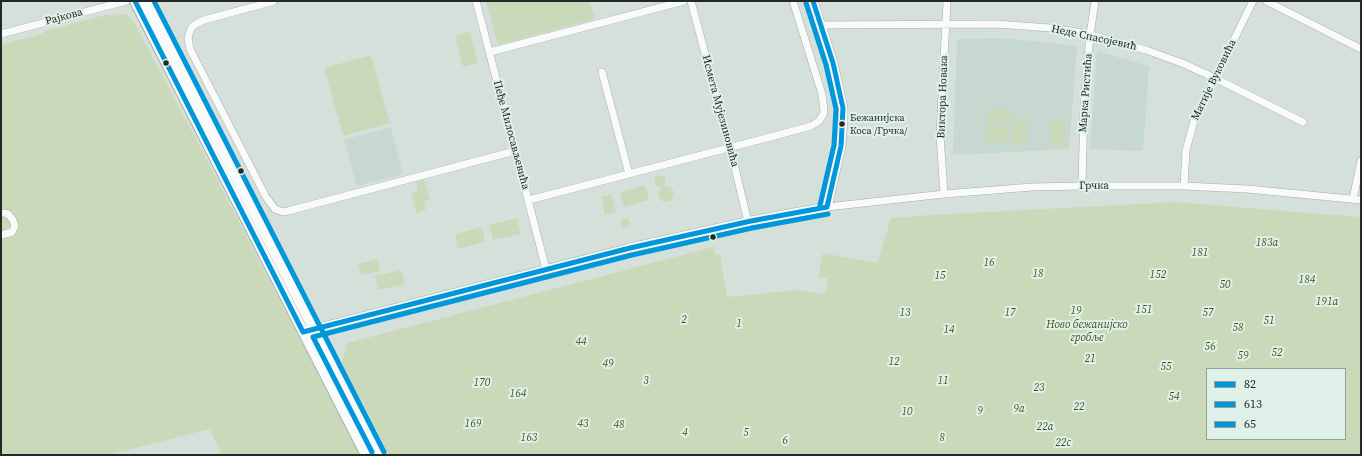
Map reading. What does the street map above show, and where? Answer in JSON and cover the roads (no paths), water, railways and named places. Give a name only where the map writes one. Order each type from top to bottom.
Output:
[{"type":"main road","points":[[135,1],[366,455]]},
{"type":"main road","points":[[146,1],[378,455]]},
{"type":"main road","points":[[303,332],[630,248],[748,222],[827,207],[841,146],[843,107],[836,75],[813,1]]},
{"type":"street","name":"Рајкова","points":[[1,34],[126,1]]},
{"type":"street","points":[[274,1],[204,20],[191,28],[188,38],[190,48],[207,82],[269,202],[275,209],[283,212],[288,211],[515,151]]},
{"type":"street","name":"Пеђе Милосављевића","points":[[476,1],[546,269]]},
{"type":"street","points":[[490,52],[684,1]]},
{"type":"street","name":"Исмета Мујезиновића","points":[[691,1],[730,147],[748,222]]},
{"type":"street","points":[[529,200],[811,126],[819,121],[823,115],[824,105],[822,94],[793,1]]},
{"type":"street","name":"Виктора Новака","points":[[944,194],[940,135],[947,1]]},
{"type":"street","name":"Марка Ристића","points":[[1082,186],[1084,106],[1090,35],[1095,1]]},
{"type":"street","name":"Матије Вуковића","points":[[1184,186],[1186,150],[1192,125],[1253,1]]},
{"type":"street","points":[[1266,1],[1361,49]]},
{"type":"street","name":"Неде Спасојевић","points":[[821,25],[997,24],[1038,27],[1090,35],[1146,50],[1182,63],[1303,122]]},
{"type":"street","points":[[602,72],[629,174]]},
{"type":"street","points":[[1357,200],[1361,161]]},
{"type":"street","name":"Грчка","points":[[827,207],[944,194],[1032,187],[1082,186],[1184,186],[1357,200]]},
{"type":"street","points":[[1,235],[12,232],[16,226],[14,220],[8,214],[4,213]]},
{"type":"place","name":"Бежанијска Коса /Грчка/","points":[[842,124]]},
{"type":"park label","name":"183a","points":[[1267,243]]},
{"type":"park label","name":"181","points":[[1200,253]]},
{"type":"park label","name":"16","points":[[989,263]]},
{"type":"park label","name":"18","points":[[1038,274]]},
{"type":"park label","name":"152","points":[[1158,275]]},
{"type":"park label","name":"15","points":[[940,276]]},
{"type":"park label","name":"184","points":[[1307,280]]},
{"type":"park label","name":"50","points":[[1225,285]]},
{"type":"park label","name":"191a","points":[[1327,302]]},
{"type":"park label","name":"151","points":[[1144,310]]},
{"type":"park label","name":"19","points":[[1076,311]]},
{"type":"park label","name":"13","points":[[905,313]]},
{"type":"park label","name":"17","points":[[1010,313]]},
{"type":"park label","name":"57","points":[[1208,313]]},
{"type":"park label","name":"2","points":[[684,320]]},
{"type":"park label","name":"51","points":[[1269,321]]},
{"type":"park label","name":"1","points":[[739,324]]},
{"type":"park label","name":"58","points":[[1238,328]]},
{"type":"park label","name":"14","points":[[949,330]]},
{"type":"park label","name":"Ново бежанијско гробље","points":[[1087,331]]},
{"type":"park label","name":"44","points":[[581,342]]},
{"type":"park label","name":"56","points":[[1210,347]]},
{"type":"park label","name":"52","points":[[1277,353]]},
{"type":"park label","name":"59","points":[[1243,356]]},
{"type":"park label","name":"21","points":[[1090,359]]},
{"type":"park label","name":"12","points":[[894,362]]},
{"type":"park label","name":"49","points":[[608,364]]},
{"type":"park label","name":"55","points":[[1166,367]]},
{"type":"park label","name":"3","points":[[646,381]]},
{"type":"park label","name":"11","points":[[943,381]]},
{"type":"park label","name":"170","points":[[482,383]]},
{"type":"park label","name":"23","points":[[1039,388]]},
{"type":"park label","name":"164","points":[[518,394]]},
{"type":"park label","name":"54","points":[[1174,397]]},
{"type":"park label","name":"22","points":[[1079,407]]},
{"type":"park label","name":"9a","points":[[1019,409]]},
{"type":"park label","name":"9","points":[[980,411]]},
{"type":"park label","name":"10","points":[[907,412]]},
{"type":"park label","name":"169","points":[[473,424]]},
{"type":"park label","name":"43","points":[[583,424]]},
{"type":"park label","name":"48","points":[[619,425]]},
{"type":"park label","name":"22a","points":[[1045,427]]},
{"type":"park label","name":"4","points":[[685,433]]},
{"type":"park label","name":"5","points":[[746,433]]},
{"type":"park label","name":"163","points":[[529,438]]},
{"type":"park label","name":"8","points":[[942,438]]},
{"type":"park label","name":"6","points":[[785,441]]},
{"type":"park label","name":"22c","points":[[1063,443]]}]
